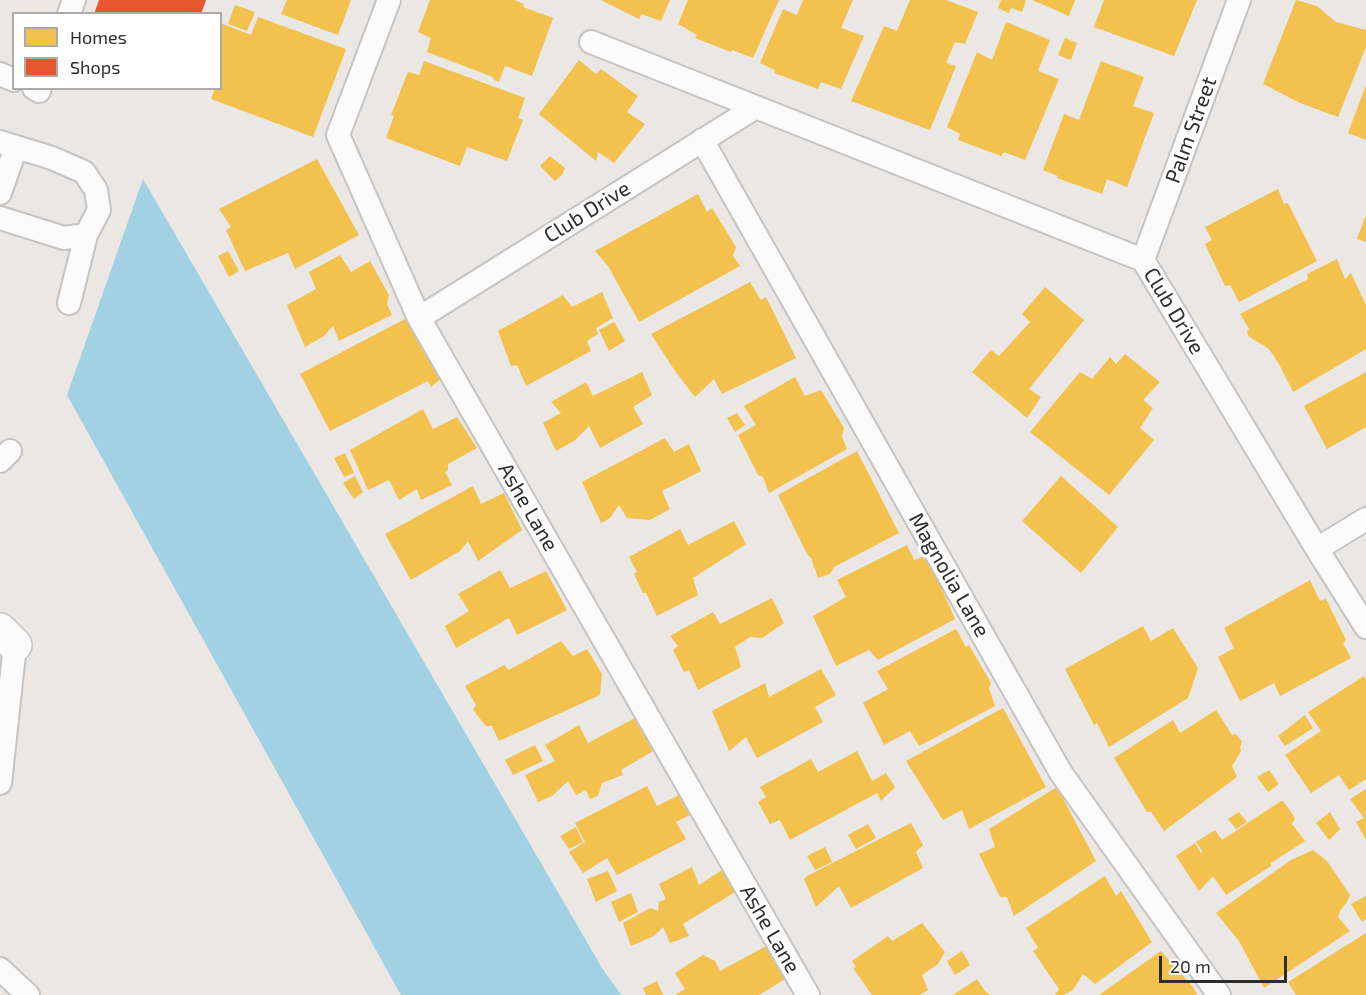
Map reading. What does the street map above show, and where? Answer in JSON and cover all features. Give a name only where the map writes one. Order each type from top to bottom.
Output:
[{"type":"lane","name":"Ashe Lane","points":[[389,0],[338,135],[419,318],[808,995]]},
{"type":"lane","name":"Palm Street","points":[[1143,260],[1239,0]]},
{"type":"lane","name":"Club Drive","points":[[591,42],[1143,260],[1366,627]]},
{"type":"lane","name":"Club Drive","points":[[419,318],[756,106]]},
{"type":"lane","name":"Magnolia Lane","points":[[702,140],[1062,773],[1219,995]]},
{"type":"lane","points":[[0,193],[8,144],[52,158],[84,172],[96,190],[99,210],[86,235],[69,303]]},
{"type":"lane","points":[[0,218],[64,238],[86,235]]},
{"type":"lane","points":[[1317,549],[1366,519]]},
{"type":"lane","points":[[0,783],[5,645]]},
{"type":"lane","points":[[0,969],[28,995]]},
{"type":"water","points":[[143,179],[602,968],[621,995],[401,995],[67,395]]},
{"type":"building: Homes","points":[[287,0],[351,0],[338,35],[281,14]]},
{"type":"building: Homes","points":[[430,0],[514,0],[524,4],[523,7],[553,18],[532,76],[505,66],[499,82],[493,77],[427,52],[431,38],[418,32]]},
{"type":"building: Homes","points":[[601,0],[670,0],[661,21],[641,14],[639,19]]},
{"type":"building: Homes","points":[[688,0],[779,0],[753,58],[695,38],[697,35],[678,24]]},
{"type":"building: Homes","points":[[803,0],[853,0],[841,28],[864,36],[841,89],[821,82],[818,89],[774,73],[775,70],[760,63],[783,9],[797,15]]},
{"type":"building: Homes","points":[[910,0],[946,0],[978,12],[965,44],[955,42],[946,63],[956,66],[930,130],[851,101],[884,26],[897,31]]},
{"type":"building: Homes","points":[[1001,0],[1026,0],[1022,12],[1011,8],[1009,13],[998,8]]},
{"type":"building: Homes","points":[[1032,0],[1075,0],[1069,16]]},
{"type":"building: Homes","points":[[1104,0],[1197,0],[1174,56],[1094,27]]},
{"type":"building: Homes","points":[[1296,0],[1317,6],[1336,22],[1366,30],[1366,47],[1338,117],[1300,103],[1263,84]]},
{"type":"building: Homes","points":[[235,5],[255,12],[247,31],[228,24]]},
{"type":"building: Homes","points":[[258,17],[346,49],[313,137],[211,99],[214,90],[222,90],[222,24],[251,35]]},
{"type":"building: Homes","points":[[1006,22],[1050,40],[1038,71],[1059,79],[1025,160],[1004,152],[1001,156],[958,140],[960,134],[947,127],[977,52],[992,60]]},
{"type":"building: Homes","points":[[1065,38],[1077,43],[1071,60],[1058,55]]},
{"type":"building: Homes","points":[[579,60],[596,74],[601,69],[638,96],[627,112],[645,124],[614,163],[598,152],[596,161],[539,114]]},
{"type":"building: Homes","points":[[424,61],[525,98],[518,118],[523,120],[507,161],[467,147],[460,166],[386,138],[394,116],[391,115],[408,72],[419,75]]},
{"type":"building: Homes","points":[[1101,61],[1144,77],[1133,106],[1154,113],[1127,187],[1107,179],[1102,194],[1057,178],[1058,176],[1043,170],[1064,114],[1079,120]]},
{"type":"building: Homes","points":[[1366,85],[1366,140],[1348,133]]},
{"type":"building: Homes","points":[[550,156],[565,168],[562,175],[555,181],[540,166]]},
{"type":"building: Homes","points":[[317,159],[359,235],[295,269],[288,253],[245,271],[226,230],[231,227],[219,209]]},
{"type":"building: Homes","points":[[1278,189],[1284,204],[1288,203],[1317,261],[1239,302],[1230,285],[1225,286],[1205,244],[1212,240],[1205,227]]},
{"type":"building: Homes","points":[[698,194],[707,212],[712,208],[736,247],[733,256],[740,266],[639,322],[608,266],[595,251]]},
{"type":"building: Homes","points":[[1366,215],[1366,242],[1357,239]]},
{"type":"building: Homes","points":[[228,251],[239,271],[229,277],[218,256]]},
{"type":"building: Homes","points":[[340,255],[351,272],[370,261],[389,295],[387,304],[392,315],[339,341],[333,326],[324,336],[305,347],[287,305],[316,289],[309,272]]},
{"type":"building: Homes","points":[[1337,259],[1345,279],[1351,273],[1366,305],[1366,349],[1293,392],[1269,349],[1248,336],[1247,330],[1250,330],[1240,314],[1308,279],[1307,274]]},
{"type":"building: Homes","points":[[750,282],[761,300],[766,297],[796,358],[722,394],[714,379],[695,397],[651,334]]},
{"type":"building: Homes","points":[[1045,287],[1084,320],[1029,389],[1041,397],[1027,418],[972,372],[991,350],[999,356],[1030,322],[1022,314]]},
{"type":"building: Homes","points":[[602,292],[613,318],[596,328],[598,334],[587,341],[591,351],[526,386],[517,365],[511,366],[498,331],[563,295],[572,307]]},
{"type":"building: Homes","points":[[405,319],[441,379],[431,387],[428,381],[330,431],[300,374]]},
{"type":"building: Homes","points":[[614,322],[625,341],[609,351],[599,330]]},
{"type":"building: Homes","points":[[1125,354],[1160,382],[1143,400],[1153,408],[1140,428],[1154,440],[1109,495],[1030,432],[1080,372],[1092,379],[1110,357],[1116,364]]},
{"type":"building: Homes","points":[[642,372],[652,395],[633,407],[643,424],[600,448],[589,426],[574,441],[556,451],[543,423],[561,413],[551,402],[586,382],[593,396]]},
{"type":"building: Homes","points":[[1366,372],[1366,427],[1327,449],[1304,406]]},
{"type":"building: Homes","points":[[795,377],[805,396],[821,390],[844,428],[842,437],[847,449],[769,493],[763,477],[758,475],[738,435],[756,425],[744,406]]},
{"type":"building: Homes","points":[[423,409],[433,429],[457,417],[477,448],[448,464],[448,470],[445,472],[452,485],[421,500],[417,489],[399,500],[389,480],[368,490],[350,450]]},
{"type":"building: Homes","points":[[737,413],[745,425],[735,432],[727,418]]},
{"type":"building: Homes","points":[[665,438],[674,452],[689,444],[701,471],[662,491],[670,509],[650,520],[627,518],[619,505],[610,518],[601,523],[582,482]]},
{"type":"building: Homes","points":[[857,451],[899,533],[834,567],[830,574],[818,578],[811,558],[778,495]]},
{"type":"building: Homes","points":[[345,453],[354,473],[344,477],[334,458]]},
{"type":"building: Homes","points":[[355,476],[363,492],[354,499],[343,483]]},
{"type":"building: Homes","points":[[1061,476],[1118,527],[1081,573],[1022,521]]},
{"type":"building: Homes","points":[[473,486],[481,504],[504,493],[522,530],[478,561],[468,541],[460,551],[411,580],[385,534]]},
{"type":"building: Homes","points":[[734,521],[746,544],[693,578],[698,595],[657,616],[646,593],[643,593],[634,574],[637,572],[629,557],[680,529],[688,545]]},
{"type":"building: Homes","points":[[907,545],[914,560],[923,557],[933,569],[955,619],[878,660],[869,650],[836,666],[813,616],[846,597],[837,580]]},
{"type":"building: Homes","points":[[500,570],[510,588],[546,571],[567,610],[517,635],[509,618],[456,648],[445,626],[469,611],[458,594]]},
{"type":"building: Homes","points":[[1310,580],[1320,601],[1326,599],[1346,640],[1343,643],[1351,658],[1280,696],[1274,683],[1240,701],[1218,657],[1234,648],[1224,628]]},
{"type":"building: Homes","points":[[772,598],[784,623],[762,638],[750,637],[735,647],[741,667],[698,690],[689,670],[684,672],[673,650],[678,646],[670,636],[713,612],[720,624]]},
{"type":"building: Homes","points":[[1143,626],[1151,641],[1173,628],[1198,668],[1188,698],[1109,747],[1097,723],[1094,725],[1065,669]]},
{"type":"building: Homes","points":[[956,629],[966,647],[969,645],[991,683],[989,688],[995,706],[919,746],[910,731],[884,745],[863,703],[888,689],[877,671]]},
{"type":"building: Homes","points":[[561,641],[573,656],[587,649],[602,674],[600,695],[499,741],[492,726],[486,726],[473,710],[476,705],[465,686],[504,665],[509,670]]},
{"type":"building: Homes","points":[[821,669],[836,695],[815,707],[823,722],[757,758],[746,737],[729,751],[712,711],[765,683],[769,697]]},
{"type":"building: Homes","points":[[1364,676],[1366,679],[1366,779],[1349,790],[1339,775],[1311,793],[1285,755],[1321,731],[1308,712]]},
{"type":"building: Homes","points":[[1003,708],[1046,787],[969,829],[962,810],[943,820],[906,761]]},
{"type":"building: Homes","points":[[1216,710],[1232,735],[1236,734],[1242,742],[1241,751],[1232,766],[1237,777],[1164,831],[1151,812],[1147,812],[1114,758],[1173,720],[1180,733]]},
{"type":"building: Homes","points":[[1305,715],[1313,728],[1285,746],[1278,736]]},
{"type":"building: Homes","points":[[635,718],[653,751],[621,770],[623,775],[602,783],[598,796],[590,799],[586,790],[576,795],[568,781],[552,796],[538,802],[525,775],[555,761],[545,745],[579,725],[588,743]]},
{"type":"building: Homes","points":[[535,745],[543,761],[513,775],[505,760]]},
{"type":"building: Homes","points":[[857,751],[872,781],[886,773],[895,787],[881,801],[877,793],[790,840],[780,820],[770,824],[758,802],[766,797],[760,787],[811,759],[818,772]]},
{"type":"building: Homes","points":[[1269,770],[1279,784],[1268,792],[1257,777]]},
{"type":"building: Homes","points":[[647,786],[657,806],[679,795],[690,815],[676,822],[686,839],[617,875],[607,858],[583,873],[569,852],[585,842],[575,823]]},
{"type":"building: Homes","points":[[1057,787],[1096,861],[1014,916],[1007,897],[1000,897],[979,854],[995,847],[989,829]]},
{"type":"building: Homes","points":[[1366,789],[1366,840],[1356,822],[1364,818],[1350,799]]},
{"type":"building: Homes","points":[[1281,801],[1295,818],[1292,824],[1305,841],[1226,895],[1213,876],[1199,891],[1176,856],[1195,843],[1201,853],[1203,852],[1196,842],[1215,830],[1222,840]]},
{"type":"building: Homes","points":[[1239,812],[1247,822],[1236,829],[1228,819]]},
{"type":"building: Homes","points":[[1330,812],[1340,829],[1329,840],[1316,823]]},
{"type":"building: Homes","points":[[911,823],[923,845],[916,852],[923,868],[851,908],[839,886],[816,907],[804,879],[807,876]]},
{"type":"building: Homes","points":[[868,824],[876,838],[856,849],[848,835]]},
{"type":"building: Homes","points":[[576,827],[583,842],[569,849],[560,836]]},
{"type":"building: Homes","points":[[825,847],[832,862],[815,870],[807,856]]},
{"type":"building: Homes","points":[[1313,850],[1327,861],[1350,895],[1338,917],[1350,931],[1264,988],[1239,941],[1216,913],[1291,860]]},
{"type":"building: Homes","points":[[692,867],[699,885],[722,870],[735,892],[683,924],[689,936],[670,943],[663,927],[654,936],[631,946],[623,923],[650,908],[658,911],[659,902],[666,899],[659,884]]},
{"type":"building: Homes","points":[[608,871],[617,891],[596,902],[587,879]]},
{"type":"building: Homes","points":[[1105,876],[1116,896],[1121,891],[1152,942],[1095,984],[1083,974],[1073,990],[1064,995],[1055,995],[1059,989],[1033,951],[1038,948],[1026,928]]},
{"type":"building: Homes","points":[[631,893],[638,912],[619,922],[611,902]]},
{"type":"building: Homes","points":[[1366,896],[1366,919],[1362,922],[1351,904]]},
{"type":"building: Homes","points":[[922,923],[945,952],[938,964],[922,975],[928,990],[920,995],[872,995],[853,968],[856,967],[852,961],[888,936],[892,941]]},
{"type":"building: Homes","points":[[1366,933],[1366,995],[1296,995],[1288,982]]},
{"type":"building: Homes","points":[[768,945],[785,979],[759,995],[675,995],[685,989],[675,973],[703,955],[715,961],[720,971]]},
{"type":"building: Homes","points":[[962,951],[970,965],[955,975],[947,961]]},
{"type":"building: Homes","points":[[1161,951],[1193,987],[1197,995],[1099,995]]},
{"type":"building: Homes","points":[[977,979],[990,995],[953,995]]},
{"type":"building: Homes","points":[[657,981],[663,995],[646,995],[643,988]]},
{"type":"building: Shops","points":[[99,0],[206,0],[202,12],[95,12]]}]
